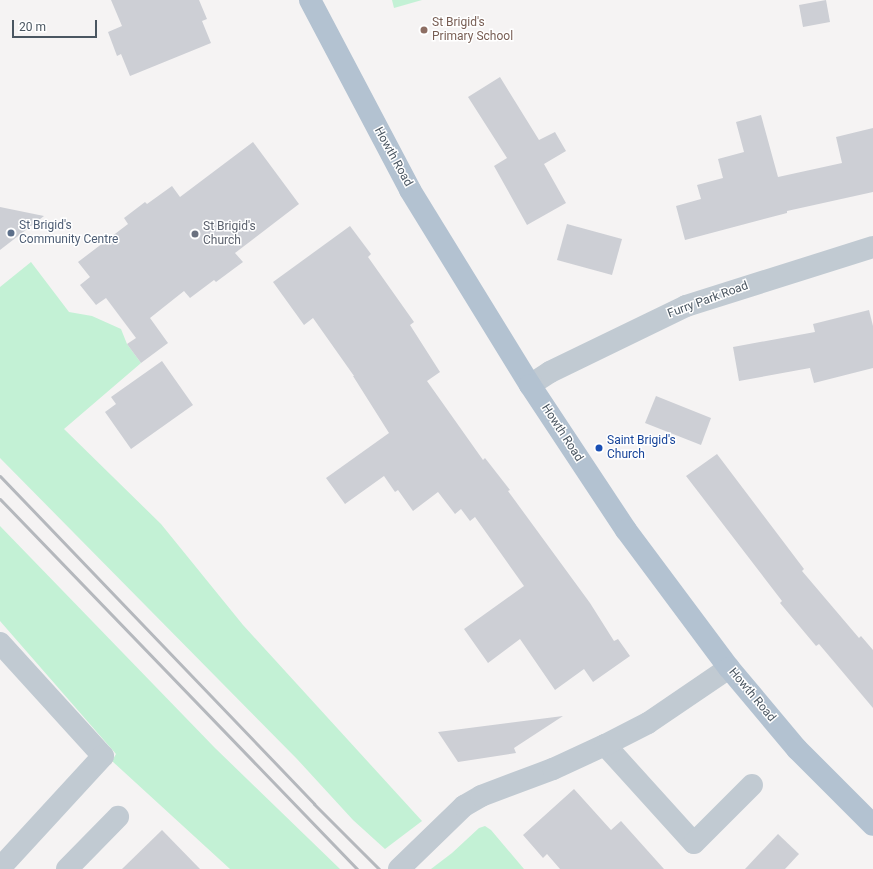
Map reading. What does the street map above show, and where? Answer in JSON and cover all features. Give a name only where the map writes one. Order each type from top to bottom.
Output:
[{"type":"main road","name":"Howth Road","points":[[310,0],[410,190],[530,385],[626,530],[729,668],[797,749],[873,825]]},
{"type":"street","name":"Furry Park Road","points":[[530,385],[550,372],[686,306],[873,247]]},
{"type":"street","points":[[0,643],[103,756],[0,868]]},
{"type":"street","points":[[399,869],[464,806],[481,796],[553,769],[648,723],[729,668]]},
{"type":"street","points":[[605,745],[694,843],[752,785]]},
{"type":"street","points":[[66,869],[118,817]]},
{"type":"green space","points":[[392,0],[422,0],[394,8]]},
{"type":"green space","points":[[31,262],[69,312],[92,316],[121,329],[127,344],[141,363],[64,429],[161,524],[243,625],[422,821],[385,849],[353,820],[297,759],[0,458],[0,287]]},
{"type":"green space","points":[[0,526],[215,748],[340,869],[230,869],[112,761],[116,754],[0,621]]},
{"type":"green space","points":[[485,826],[491,830],[524,869],[431,869],[452,853],[479,828]]},
{"type":"building","points":[[111,0],[199,0],[207,19],[202,21],[211,43],[130,76],[121,54],[117,56],[108,32],[122,26]]},
{"type":"building","points":[[826,0],[830,22],[803,27],[799,5]]},
{"type":"building","points":[[500,77],[539,140],[555,132],[566,151],[544,164],[566,203],[527,225],[494,166],[507,158],[468,97]]},
{"type":"building","points":[[761,115],[778,177],[842,163],[836,137],[873,128],[873,192],[787,211],[787,213],[685,240],[676,206],[701,199],[697,185],[723,178],[718,159],[744,152],[736,122]]},
{"type":"building","name":"St Brigid's Church","points":[[253,142],[299,204],[235,253],[243,262],[216,282],[214,280],[190,298],[184,291],[150,318],[168,343],[141,363],[127,344],[136,338],[106,298],[96,305],[80,285],[90,277],[78,262],[128,224],[124,218],[145,202],[147,204],[172,186],[180,197]]},
{"type":"building","name":"St Brigid's Community Centre","points":[[0,207],[44,216],[0,250]]},
{"type":"building","points":[[567,224],[622,239],[612,275],[557,260]]},
{"type":"building","points":[[350,226],[371,254],[368,257],[414,322],[410,325],[440,372],[427,381],[483,460],[485,458],[510,490],[508,491],[590,603],[614,641],[618,639],[630,656],[593,682],[584,669],[555,690],[520,639],[488,663],[464,629],[524,586],[475,517],[470,521],[461,509],[455,514],[438,492],[413,511],[398,490],[395,492],[384,476],[345,504],[326,478],[389,433],[354,376],[313,318],[304,325],[273,282]]},
{"type":"building","points":[[869,310],[873,326],[873,368],[814,383],[810,368],[739,381],[733,347],[815,332],[813,324]]},
{"type":"building","points":[[162,361],[193,405],[131,449],[105,412],[116,404],[111,397]]},
{"type":"building","points":[[656,396],[711,418],[701,445],[645,423]]},
{"type":"building","points":[[717,454],[804,569],[802,571],[859,638],[861,636],[873,650],[873,708],[819,644],[816,646],[780,603],[782,601],[686,476]]},
{"type":"building","points":[[563,716],[514,748],[516,753],[458,762],[438,732]]},
{"type":"building","points":[[574,789],[611,830],[621,821],[664,869],[560,869],[547,854],[543,858],[523,835]]},
{"type":"building","points":[[162,830],[200,869],[122,869]]},
{"type":"building","points":[[778,834],[799,854],[785,869],[745,869]]},
{"type":"railway","points":[[0,476],[314,804],[379,869]]},
{"type":"railway","points":[[0,499],[357,869]]},
{"type":"place","name":"St Brigid's Primary School","points":[[424,30]]},
{"type":"place","name":"St Brigid's Community Centre","points":[[11,233]]},
{"type":"place","name":"St Brigid's Church","points":[[195,234]]},
{"type":"place","name":"Saint Brigid's Church","points":[[599,448]]}]
